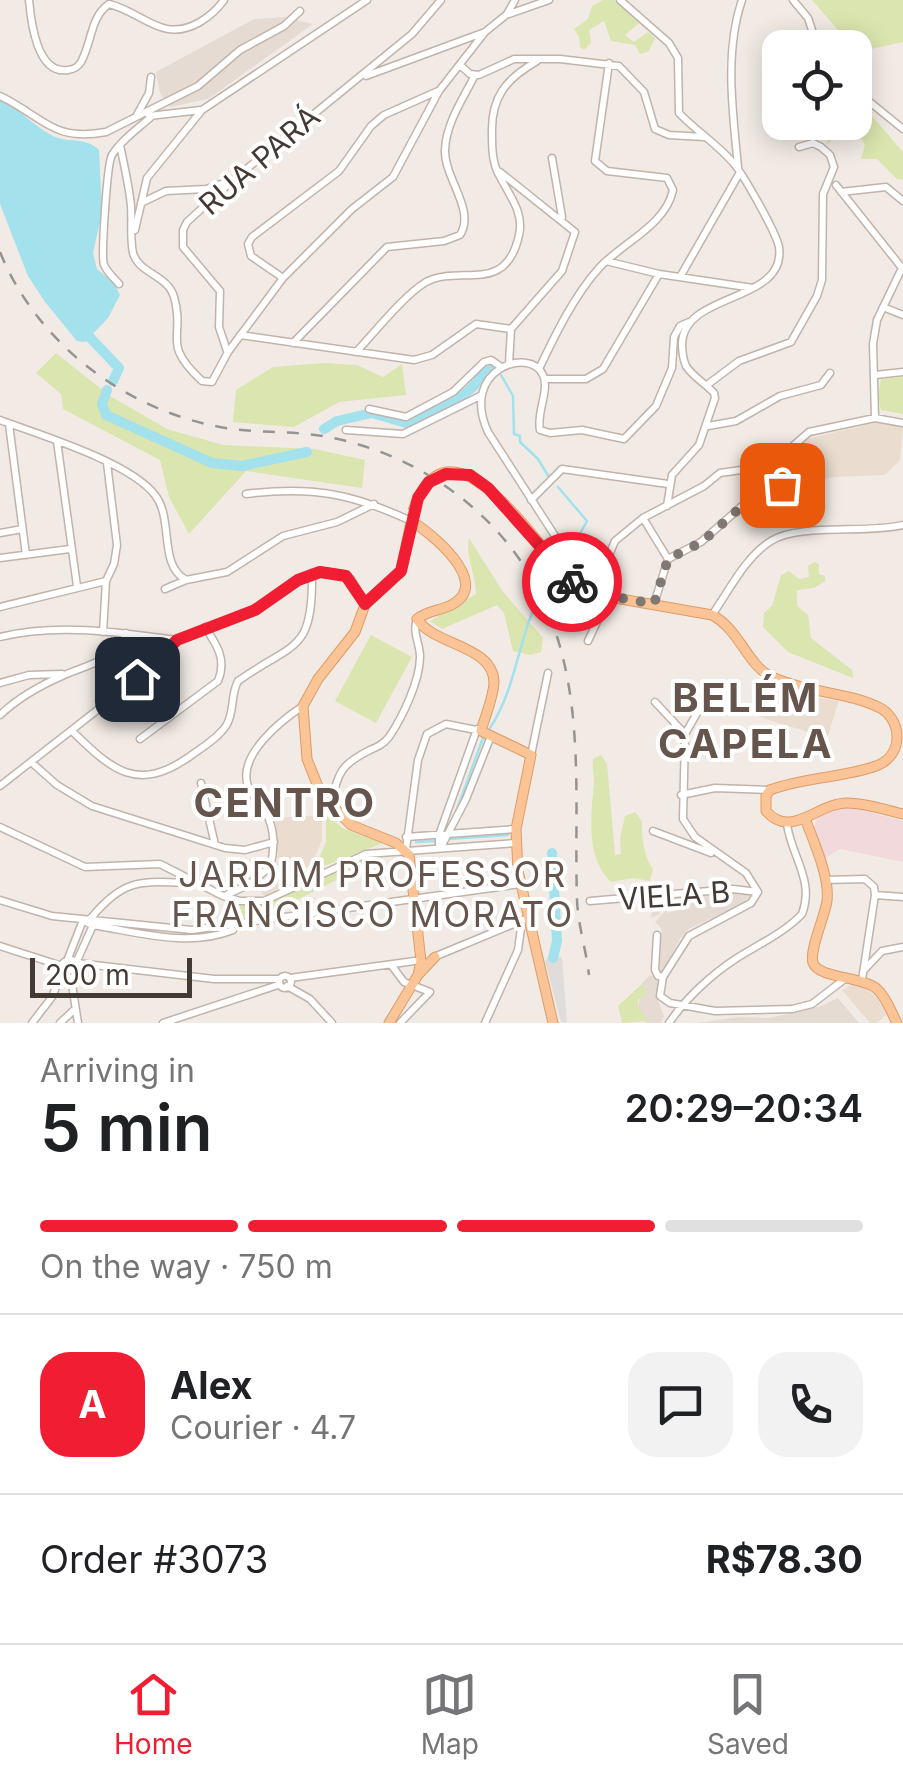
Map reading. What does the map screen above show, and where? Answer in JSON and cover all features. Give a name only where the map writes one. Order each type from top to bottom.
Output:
[{"type":"main road","points":[[414,984],[421,960],[406,849],[350,825],[330,804],[312,776],[307,759],[304,706],[318,679],[355,632],[365,604],[401,571],[412,516],[423,488],[437,476],[470,475],[488,488],[602,610]]},
{"type":"main road","points":[[412,516],[447,550],[462,570],[465,582],[462,593],[452,604],[417,619],[426,630],[475,654],[492,672],[492,693],[483,732],[530,755],[516,842],[525,919],[553,1023]]},
{"type":"main road","points":[[574,584],[602,595],[712,615],[728,625],[769,675],[871,704],[893,716],[900,728],[896,753],[886,762],[770,790],[766,810],[775,820],[787,824],[842,803],[903,814]]},
{"type":"main road","points":[[602,595],[602,610]]},
{"type":"main road","points":[[804,818],[825,880],[827,901],[813,960],[820,970],[847,978],[863,976],[884,997],[891,1020]]},
{"type":"main road","points":[[388,1023],[436,957]]},
{"type":"street","points":[[29,0],[46,62],[65,71],[75,69],[81,62],[99,14],[109,4],[120,6],[148,24],[177,31],[204,20],[224,0]]},
{"type":"street","points":[[133,236],[147,178],[202,110],[367,0]]},
{"type":"street","name":"RUA PARÁ","points":[[228,352],[219,327],[220,291],[187,256],[181,240],[188,222],[233,180],[422,25],[441,0]]},
{"type":"street","points":[[506,15],[515,0]]},
{"type":"street","points":[[120,145],[130,189],[133,252],[172,291],[176,303],[175,339],[181,357],[207,382],[216,378],[228,352],[283,278],[352,209],[393,177],[439,91],[485,32],[506,15],[549,0]]},
{"type":"street","points":[[620,0],[669,43],[678,58],[679,113],[739,170],[779,248],[775,266],[754,288],[697,314],[682,339],[684,362],[715,398],[700,444],[678,466],[668,484],[668,506]]},
{"type":"street","points":[[680,277],[739,170],[731,100],[736,18],[742,0]]},
{"type":"street","points":[[793,0],[808,18],[812,30]]},
{"type":"street","points":[[0,96],[60,133],[106,132],[198,86],[240,50],[284,26],[300,11]]},
{"type":"street","points":[[360,78],[485,32]]},
{"type":"street","points":[[293,343],[388,247],[444,241],[460,235],[465,218],[445,153],[450,125],[475,75],[514,59],[609,63],[619,66],[644,92],[655,129],[669,135],[705,138]]},
{"type":"street","points":[[356,352],[422,285],[438,278],[484,274],[507,261],[520,224],[496,168],[492,112],[495,97],[506,83],[537,61]]},
{"type":"street","points":[[539,369],[578,299],[606,261],[666,208],[673,190],[666,178],[607,170],[594,161],[609,63]]},
{"type":"street","points":[[461,66],[475,75]]},
{"type":"street","points":[[136,116],[149,93],[152,77]]},
{"type":"street","points":[[283,278],[250,256],[248,244],[252,238],[338,171],[371,126],[384,115],[439,91]]},
{"type":"street","points":[[872,104],[903,129]]},
{"type":"street","points":[[136,116],[202,110]]},
{"type":"street","points":[[119,284],[108,271],[102,254],[106,172],[120,145],[152,116]]},
{"type":"street","points":[[707,385],[739,361],[784,346],[798,335],[822,280],[824,194],[834,173],[830,155],[813,143],[799,147]]},
{"type":"street","points":[[552,158],[562,218]]},
{"type":"street","points":[[496,168],[575,232],[562,271],[511,329],[505,366]]},
{"type":"street","points":[[142,203],[166,191],[206,189],[233,180]]},
{"type":"street","points":[[875,418],[873,344],[883,307],[903,268],[839,188],[886,187],[903,201]]},
{"type":"street","points":[[606,261],[659,274],[754,288]]},
{"type":"street","points":[[686,266],[693,279]]},
{"type":"street","points":[[545,379],[586,378],[603,369],[659,274]]},
{"type":"street","points":[[883,307],[903,314]]},
{"type":"street","points":[[602,595],[530,500],[488,432],[480,408],[481,396],[491,375],[520,363],[539,369],[545,379],[540,430],[582,430],[624,439],[656,406],[672,368],[676,330],[690,322]]},
{"type":"street","points":[[240,335],[424,358],[476,324],[511,329]]},
{"type":"street","points":[[369,409],[406,416],[453,392],[484,362],[491,360],[505,366]]},
{"type":"street","points":[[875,375],[903,372]]},
{"type":"street","points":[[708,426],[736,420],[780,396],[821,385],[830,373]]},
{"type":"street","points":[[346,430],[403,434],[481,396]]},
{"type":"street","points":[[602,595],[611,548],[644,518],[720,473],[770,466],[808,432],[875,418],[903,423]]},
{"type":"street","points":[[0,420],[107,462],[142,482],[163,507],[172,568],[186,580]]},
{"type":"street","points":[[9,424],[26,555]]},
{"type":"street","points":[[57,441],[78,586]]},
{"type":"street","points":[[103,632],[106,581],[117,545],[107,462]]},
{"type":"street","points":[[530,500],[562,470],[668,484]]},
{"type":"street","points":[[654,604],[668,559],[702,542],[742,506],[782,485]]},
{"type":"street","points":[[246,494],[304,489],[348,495],[412,516]]},
{"type":"street","points":[[165,589],[234,569],[283,536],[338,522],[374,504]]},
{"type":"street","points":[[644,518],[668,559]]},
{"type":"street","points":[[712,615],[751,559],[780,536],[815,531],[877,532],[903,525]]},
{"type":"street","points":[[0,533],[22,529]]},
{"type":"street","points":[[0,558],[70,550]]},
{"type":"street","points":[[0,786],[137,679],[177,640],[255,610],[312,574],[330,572],[346,576],[365,604]]},
{"type":"street","points":[[72,732],[102,760],[137,776],[158,773],[182,761],[228,724],[238,681],[290,650],[303,634],[312,616],[312,574]]},
{"type":"street","points":[[0,607],[106,581]]},
{"type":"street","points":[[588,641],[602,610]]},
{"type":"street","points":[[330,804],[342,767],[384,742],[400,716],[418,673],[420,652],[414,627],[417,619]]},
{"type":"street","points":[[140,739],[218,681],[221,654],[204,627]]},
{"type":"street","points":[[0,637],[31,630],[126,633],[177,640]]},
{"type":"street","points":[[0,714],[16,700],[116,652],[126,633]]},
{"type":"street","points":[[530,755],[548,673]]},
{"type":"street","points":[[0,683],[29,674],[65,674]]},
{"type":"street","points":[[655,702],[686,734]]},
{"type":"street","points":[[223,896],[263,875],[270,867],[274,842],[266,814],[248,788],[247,775],[252,756],[263,740],[304,706]]},
{"type":"street","points":[[700,708],[686,734],[682,810],[688,828],[717,855],[746,873],[758,892],[751,903],[689,936],[663,977],[660,996],[681,1006],[715,1012],[792,1009],[812,1004],[847,978]]},
{"type":"street","points":[[289,715],[306,723]]},
{"type":"street","points":[[406,849],[421,746],[427,734],[446,724],[483,732]]},
{"type":"street","points":[[444,835],[466,799],[483,732]]},
{"type":"street","points":[[440,847],[483,732]]},
{"type":"street","points":[[32,762],[57,785],[92,806],[214,845],[245,850],[274,842]]},
{"type":"street","points":[[201,783],[214,845]]},
{"type":"street","points":[[682,795],[714,788],[770,790]]},
{"type":"street","points":[[670,1023],[681,1006],[733,960],[782,931],[802,914],[806,882],[787,824]]},
{"type":"street","points":[[0,827],[85,867],[160,864],[240,902],[264,900],[352,859],[406,849],[516,842]]},
{"type":"street","points":[[406,837],[516,829]]},
{"type":"street","points":[[652,831],[717,855]]},
{"type":"street","points":[[825,880],[864,879],[872,883],[875,895],[863,976]]},
{"type":"street","points":[[32,1023],[52,997],[90,920],[108,896],[124,886],[201,883]]},
{"type":"street","points":[[0,900],[28,911],[179,939],[212,936],[244,925],[520,884]]},
{"type":"street","name":"VIELA B","points":[[590,902],[733,889],[758,892]]},
{"type":"street","points":[[875,895],[903,897]]},
{"type":"street","points":[[163,1023],[283,982],[436,957],[525,919]]},
{"type":"street","points":[[485,1023],[522,940],[525,919]]},
{"type":"street","points":[[657,935],[655,970],[663,977]]},
{"type":"street","points":[[0,946],[69,965],[283,982],[310,998],[332,1023]]},
{"type":"street","points":[[863,976],[882,952],[903,946]]},
{"type":"street","points":[[69,965],[78,1023]]},
{"type":"street","points":[[69,965],[78,974],[71,978]]},
{"type":"street","points":[[392,966],[402,980],[428,990],[429,995],[400,1023]]},
{"type":"street","points":[[414,984],[421,1002]]},
{"type":"street","points":[[60,1023],[76,1008]]},
{"type":"shaded area","points":[[284,17],[313,24],[208,99],[170,107],[160,93],[156,72],[254,19]]},
{"type":"shaded area","points":[[879,422],[903,427],[900,460],[885,475],[833,477],[785,489],[775,473],[802,440]]},
{"type":"shaded area","points":[[772,680],[839,701],[827,738],[760,717]]},
{"type":"shaded area","points":[[845,805],[903,821],[903,862],[840,849],[825,858],[814,828],[817,818]]},
{"type":"shaded area","points":[[322,815],[322,841],[311,864],[264,896],[257,887],[272,876],[278,859],[275,818]]},
{"type":"shaded area","points":[[743,890],[751,895],[741,905],[690,928],[661,974],[657,967],[662,929],[655,922],[666,910],[668,913],[681,909],[676,901],[659,907],[660,914],[651,918],[654,900]]},
{"type":"shaded area","points":[[549,956],[562,957],[567,1023],[561,1022],[545,961]]},
{"type":"shaded area","points":[[650,975],[659,979],[656,996],[664,1016],[661,1023],[646,1023],[638,1006],[643,982]]},
{"type":"shaded area","points":[[853,984],[864,986],[878,999],[887,1014],[877,1023],[870,1023],[842,990]]},
{"type":"shaded area","points":[[838,998],[859,1023],[697,1023],[738,1017],[770,1018]]},
{"type":"green space","points":[[614,0],[639,23],[625,35],[634,42],[648,32],[655,38],[649,51],[640,54],[635,45],[611,41],[604,21],[589,30],[591,43],[584,50],[580,47],[574,29],[588,19],[592,6]]},
{"type":"green space","points":[[812,0],[903,0],[903,42],[872,49],[872,30],[838,30]]},
{"type":"green space","points":[[872,116],[903,152],[903,180],[877,159],[861,159],[865,144],[862,140],[872,140]]},
{"type":"green space","points":[[56,353],[110,396],[167,429],[223,445],[315,449],[365,460],[362,488],[246,471],[189,534],[169,497],[160,460],[63,409],[61,394],[36,373]]},
{"type":"green space","points":[[402,364],[406,395],[339,402],[294,427],[233,422],[236,390],[273,367],[357,365],[383,377]]},
{"type":"green space","points":[[903,377],[903,414],[881,410],[881,379]]},
{"type":"green space","points":[[469,538],[503,592],[543,638],[541,652],[530,655],[513,651],[504,613],[497,605],[442,629],[430,621],[476,594]]},
{"type":"green space","points":[[819,564],[819,574],[825,576],[825,581],[814,588],[797,590],[797,606],[808,615],[811,638],[852,670],[853,678],[788,652],[763,627],[764,613],[772,606],[781,575],[789,571],[799,579],[809,577],[808,566]]},
{"type":"green space","points":[[371,635],[412,657],[376,723],[335,701]]},
{"type":"green space","points":[[601,755],[607,764],[615,855],[621,854],[625,816],[635,812],[642,821],[644,846],[653,869],[650,881],[632,878],[611,882],[597,860],[592,835],[593,759]]},
{"type":"green space","points":[[326,815],[344,829],[383,843],[314,870],[326,842]]},
{"type":"green space","points":[[377,854],[370,863],[263,917],[243,919],[226,912],[230,902],[266,900]]},
{"type":"green space","points":[[643,983],[646,995],[638,1000],[638,1006],[648,1021],[622,1023],[618,1006]]},
{"type":"water","points":[[0,98],[53,136],[88,143],[99,150],[102,213],[93,253],[97,269],[114,283],[120,295],[108,318],[85,342],[77,341],[28,276],[0,204]]},
{"type":"waterway","points":[[81,328],[119,368],[113,381]]},
{"type":"waterway","points":[[324,429],[337,421],[372,413],[413,425],[462,396],[486,368],[494,367]]},
{"type":"waterway","points":[[501,375],[513,396],[514,434],[520,436],[520,442],[538,459],[549,477]]},
{"type":"waterway","points":[[107,390],[102,404],[106,415],[212,463],[242,466],[307,452]]},
{"type":"waterway","points":[[558,487],[587,521],[572,548]]},
{"type":"waterway","points":[[490,728],[509,687],[532,613]]},
{"type":"waterway","points":[[456,812],[483,738]]},
{"type":"waterway","points":[[448,839],[508,835]]},
{"type":"waterway","points":[[416,842],[435,841]]},
{"type":"waterway","points":[[552,853],[557,941],[553,958]]},
{"type":"railway","points":[[0,252],[16,284],[59,341],[115,386],[180,417],[243,430],[328,437],[400,460],[464,500],[516,555],[552,622],[569,690],[576,760],[577,900],[589,975]]},
{"type":"way so far","points":[[572,582],[598,594],[654,604],[668,559],[702,542],[742,506],[782,485]]},
{"type":"district","name":"BELÉM CAPELA","points":[[746,720]]},
{"type":"district","name":"CENTRO","points":[[285,802]]},
{"type":"district","name":"JARDIM PROFESSOR FRANCISCO MORATO","points":[[373,894]]},
{"type":"route","points":[[137,679],[177,640],[255,610],[312,574],[330,572],[346,576],[365,604],[401,571],[418,498],[437,476],[458,473],[480,480],[572,582]]}]
